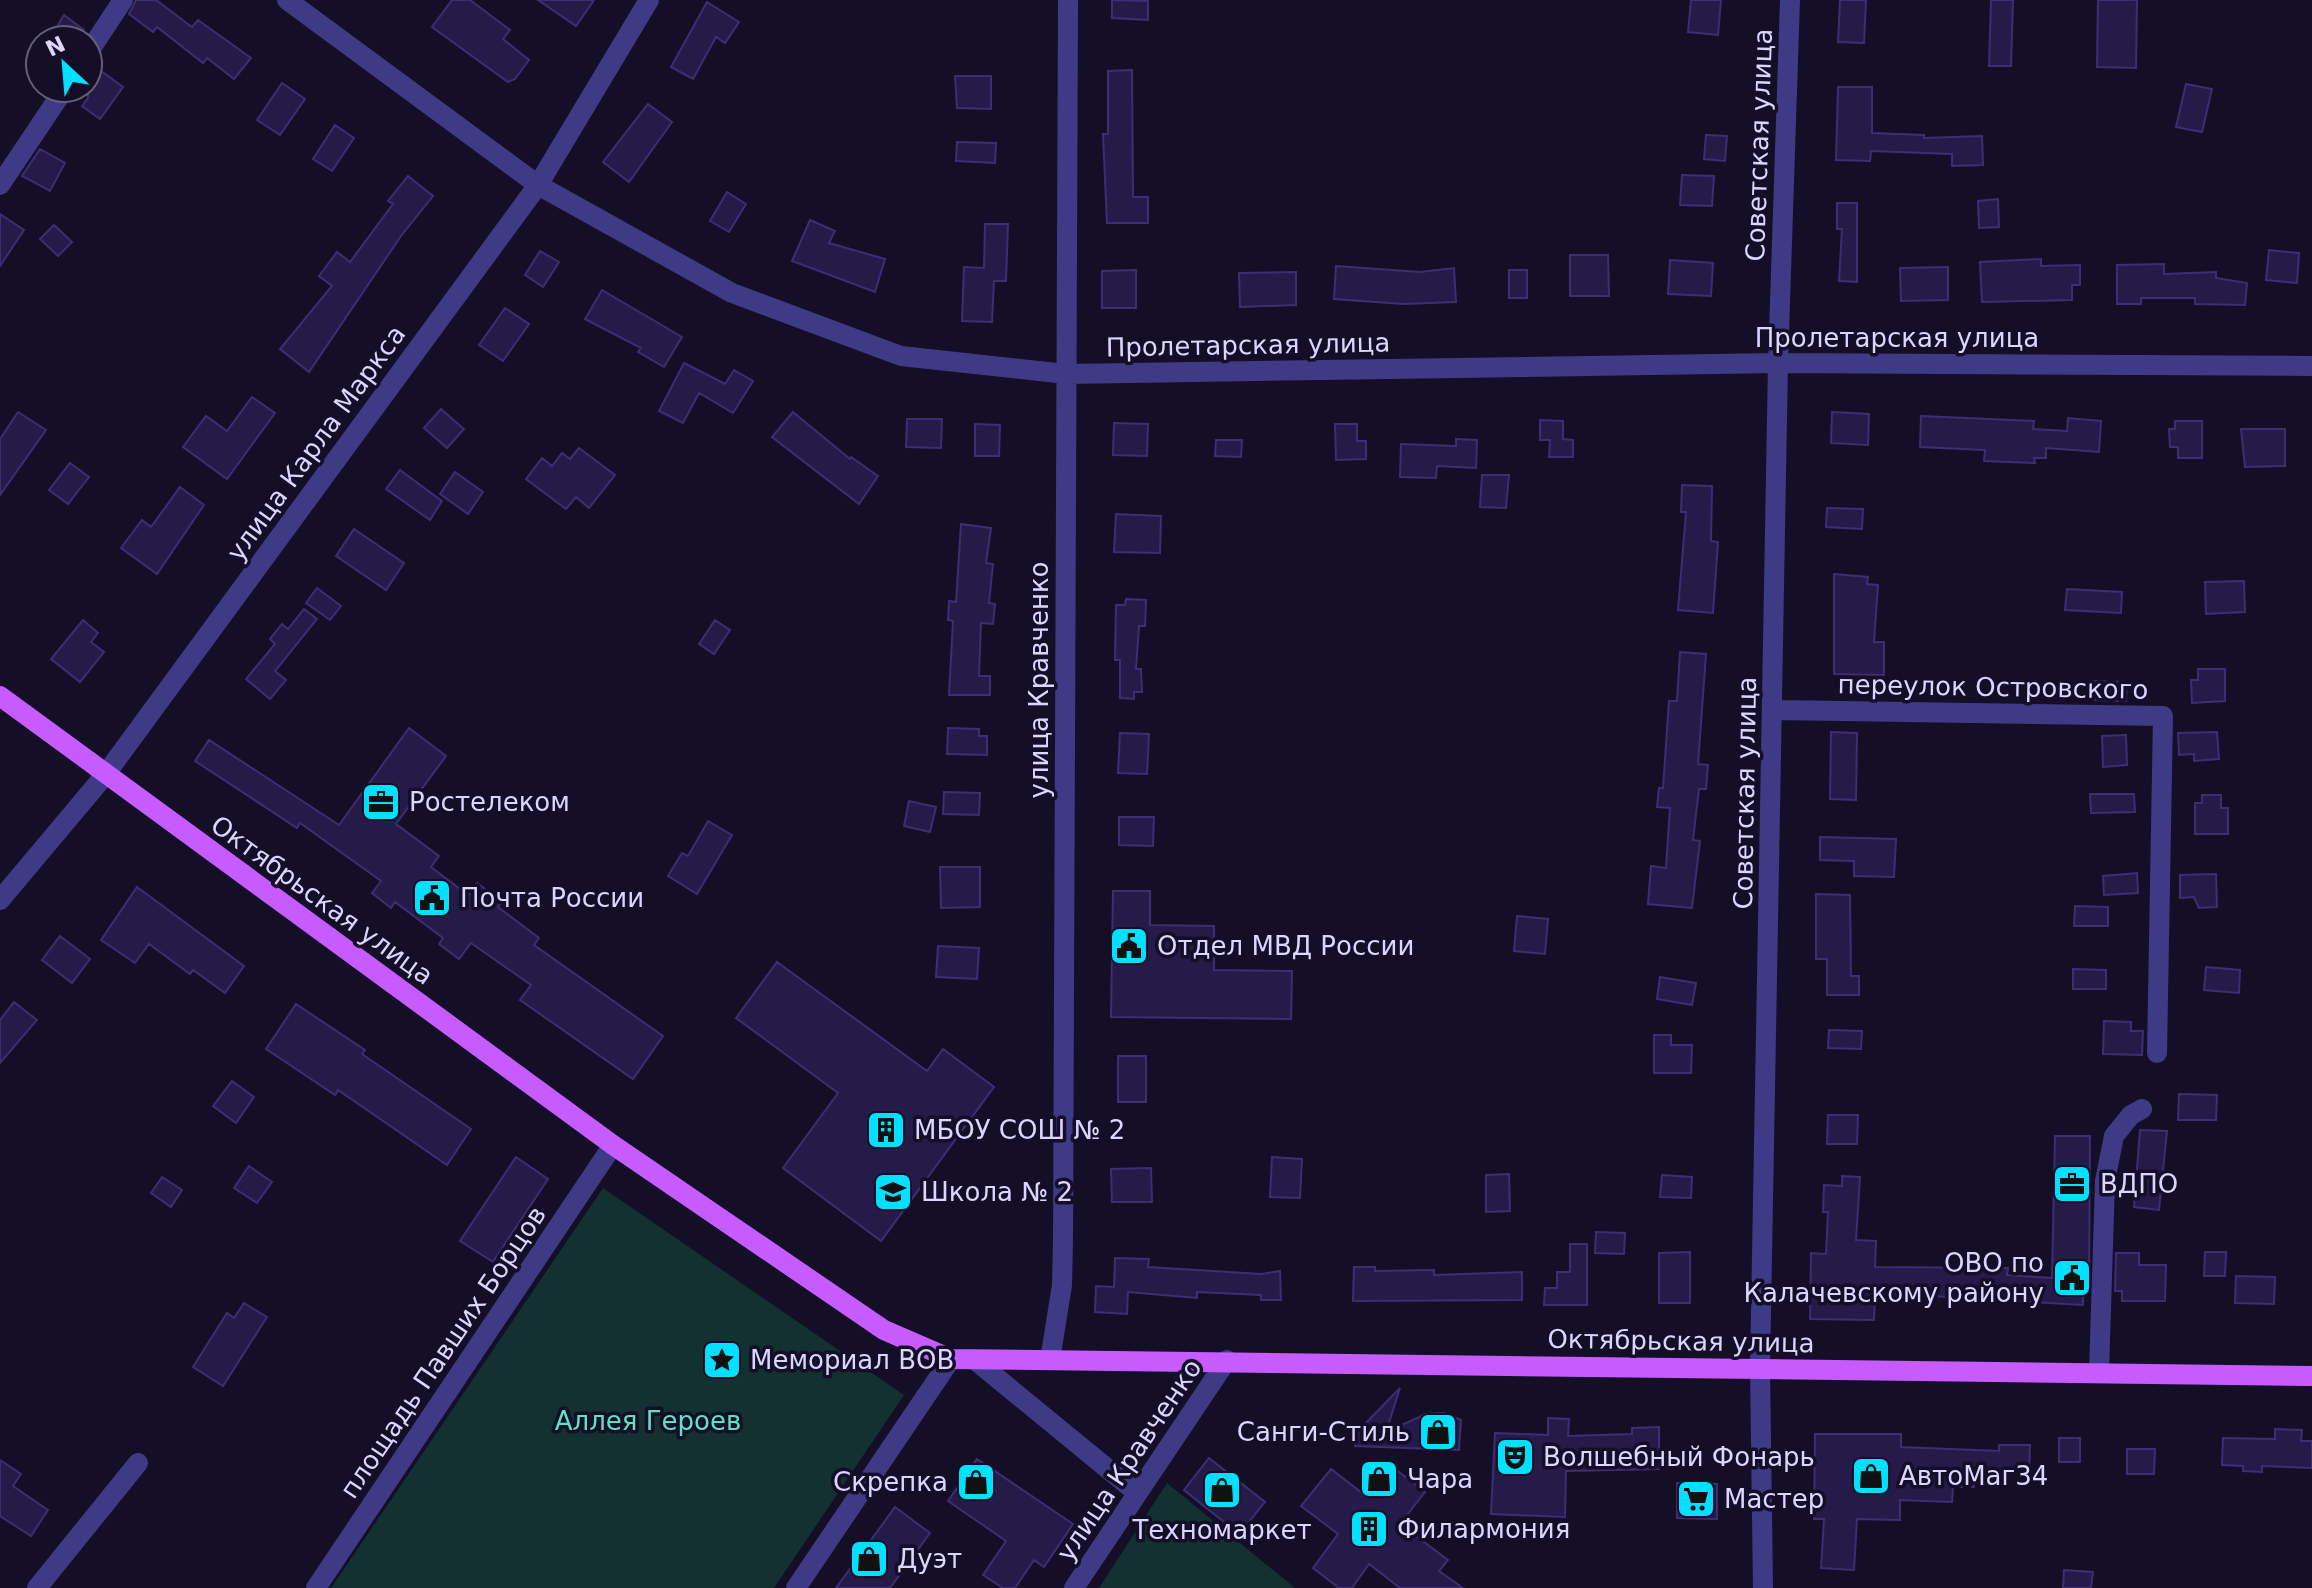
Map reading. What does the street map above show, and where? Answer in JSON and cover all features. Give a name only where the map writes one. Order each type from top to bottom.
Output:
[{"type":"main road","name":"Октябрьская улица","points":[[0,696],[613,1145],[884,1330],[951,1359],[1227,1360],[2312,1376]]},
{"type":"street","points":[[104,29],[123,0]]},
{"type":"street","name":"Пролетарская улица","points":[[287,0],[538,185],[732,293],[901,356],[1066,374],[1778,363],[2312,366]]},
{"type":"street","name":"улица Карла Маркса","points":[[0,900],[105,775],[538,185],[649,0]]},
{"type":"street","name":"улица Кравченко","points":[[1050,1360],[1062,1285],[1063,1240],[1068,0]]},
{"type":"street","name":"Советская улица","points":[[1763,1588],[1760,1368],[1778,363],[1790,0]]},
{"type":"street","points":[[0,185],[54,104]]},
{"type":"street","name":"переулок Островского","points":[[1773,710],[2163,716],[2157,1053]]},
{"type":"street","points":[[2099,1373],[2105,1181],[2114,1136],[2131,1115],[2142,1109]]},
{"type":"street","name":"площадь Павших Борцов","points":[[316,1588],[613,1145]]},
{"type":"street","points":[[796,1588],[951,1359]]},
{"type":"street","points":[[975,1360],[1136,1492]]},
{"type":"street","name":"улица Кравченко","points":[[1074,1588],[1227,1360]]},
{"type":"street","points":[[37,1588],[138,1463]]},
{"type":"green space","name":"Аллея Героев","points":[[603,1188],[904,1395],[774,1588],[331,1588]]},
{"type":"green space","points":[[1167,1483],[1295,1588],[1099,1588]]},
{"type":"building","points":[[136,0],[156,0],[192,27],[198,20],[251,58],[234,79],[207,58],[203,63],[157,27],[153,32],[129,14]]},
{"type":"building","points":[[452,0],[470,0],[510,30],[503,39],[529,60],[515,79],[508,82],[432,27]]},
{"type":"building","points":[[538,0],[594,0],[576,26]]},
{"type":"building","points":[[1112,0],[1148,1],[1148,20],[1112,18]]},
{"type":"building","points":[[1691,0],[1721,0],[1718,35],[1688,32]]},
{"type":"building","points":[[1840,0],[1866,0],[1864,43],[1838,42]]},
{"type":"building","points":[[1991,0],[2013,0],[2011,66],[1989,66]]},
{"type":"building","points":[[2098,0],[2137,0],[2136,68],[2097,67]]},
{"type":"building","points":[[707,2],[739,22],[725,43],[716,37],[693,79],[671,67]]},
{"type":"building","points":[[64,15],[76,24],[59,24]]},
{"type":"building","points":[[1132,70],[1133,197],[1148,197],[1148,223],[1107,223],[1103,134],[1108,134],[1108,71]]},
{"type":"building","points":[[104,73],[123,87],[100,119],[82,106],[104,104]]},
{"type":"building","points":[[955,76],[991,76],[991,109],[957,108]]},
{"type":"building","points":[[282,83],[305,99],[280,135],[257,120]]},
{"type":"building","points":[[2186,84],[2212,89],[2202,132],[2176,127]]},
{"type":"building","points":[[1838,87],[1872,87],[1872,133],[1924,135],[1924,138],[1982,136],[1983,165],[1952,166],[1952,154],[1871,151],[1870,161],[1836,160]]},
{"type":"building","points":[[648,104],[672,122],[629,182],[603,162]]},
{"type":"building","points":[[335,125],[354,138],[332,171],[313,159]]},
{"type":"building","points":[[1706,135],[1727,136],[1725,161],[1704,159]]},
{"type":"building","points":[[957,142],[996,143],[995,163],[956,161]]},
{"type":"building","points":[[40,149],[65,163],[50,191],[22,176]]},
{"type":"building","points":[[1682,175],[1714,176],[1712,206],[1680,205]]},
{"type":"building","points":[[408,176],[433,196],[401,236],[309,372],[280,349],[332,286],[319,276],[337,252],[350,262],[393,204],[388,201]]},
{"type":"building","points":[[727,192],[746,204],[729,232],[710,221]]},
{"type":"building","points":[[1998,199],[1999,227],[1979,228],[1978,201]]},
{"type":"building","points":[[1837,203],[1857,203],[1857,282],[1839,281],[1842,229],[1837,229]]},
{"type":"building","points":[[0,214],[24,230],[0,266]]},
{"type":"building","points":[[810,220],[835,231],[829,243],[885,259],[875,292],[792,261]]},
{"type":"building","points":[[985,224],[1008,224],[1006,281],[994,281],[992,322],[962,321],[964,267],[984,268]]},
{"type":"building","points":[[54,225],[72,242],[58,256],[40,239]]},
{"type":"building","points":[[2269,250],[2299,253],[2297,283],[2266,280]]},
{"type":"building","points":[[540,251],[559,262],[543,287],[525,275]]},
{"type":"building","points":[[1570,255],[1608,255],[1609,296],[1570,296]]},
{"type":"building","points":[[2041,259],[2041,266],[2080,265],[2080,285],[2072,285],[2072,300],[1982,302],[1980,262]]},
{"type":"building","points":[[1670,260],[1713,263],[1711,296],[1668,294]]},
{"type":"building","points":[[2164,264],[2164,274],[2216,272],[2216,278],[2247,283],[2245,305],[2195,304],[2195,298],[2141,298],[2141,304],[2117,304],[2117,265]]},
{"type":"building","points":[[1336,266],[1420,272],[1454,268],[1456,302],[1403,304],[1334,299]]},
{"type":"building","points":[[1948,267],[1948,300],[1901,301],[1900,268]]},
{"type":"building","points":[[1136,270],[1136,308],[1102,308],[1102,271]]},
{"type":"building","points":[[1509,270],[1527,270],[1527,298],[1509,298]]},
{"type":"building","points":[[1296,272],[1296,305],[1240,307],[1239,273]]},
{"type":"building","points":[[602,290],[682,337],[664,367],[638,352],[641,348],[585,319]]},
{"type":"building","points":[[505,308],[529,324],[503,361],[479,345]]},
{"type":"building","points":[[684,363],[725,384],[734,370],[753,381],[733,413],[699,393],[683,423],[659,411]]},
{"type":"building","points":[[252,397],[275,413],[227,479],[183,447],[206,416],[227,431]]},
{"type":"building","points":[[441,409],[464,429],[447,448],[424,428]]},
{"type":"building","points":[[18,412],[46,430],[0,495],[0,439]]},
{"type":"building","points":[[793,412],[850,459],[878,476],[859,504],[772,437]]},
{"type":"building","points":[[1832,412],[1869,414],[1868,445],[1831,443]]},
{"type":"building","points":[[1921,416],[2034,421],[2033,429],[2067,431],[2068,418],[2101,421],[2099,452],[2046,448],[2046,458],[2034,458],[2035,463],[1984,461],[1985,450],[1920,447]]},
{"type":"building","points":[[907,419],[942,419],[941,448],[906,447]]},
{"type":"building","points":[[1540,420],[1563,421],[1563,439],[1573,440],[1573,457],[1549,457],[1550,440],[1540,440]]},
{"type":"building","points":[[2175,421],[2202,421],[2202,458],[2178,458],[2178,447],[2170,447],[2169,429],[2175,429]]},
{"type":"building","points":[[1114,423],[1148,424],[1147,456],[1113,455]]},
{"type":"building","points":[[975,424],[1000,425],[999,456],[975,456]]},
{"type":"building","points":[[1335,424],[1357,424],[1357,441],[1366,441],[1366,459],[1336,460]]},
{"type":"building","points":[[2241,429],[2285,429],[2285,466],[2245,467]]},
{"type":"building","points":[[1456,439],[1477,440],[1476,468],[1437,466],[1436,478],[1400,477],[1401,444],[1456,446]]},
{"type":"building","points":[[1216,440],[1242,440],[1241,457],[1215,456]]},
{"type":"building","points":[[579,448],[615,475],[589,508],[576,497],[566,509],[526,479],[542,458],[552,466],[562,453],[570,459]]},
{"type":"building","points":[[70,463],[89,477],[68,504],[49,490]]},
{"type":"building","points":[[400,470],[442,501],[430,520],[386,489]]},
{"type":"building","points":[[455,472],[483,492],[468,514],[440,494]]},
{"type":"building","points":[[1482,475],[1509,475],[1506,508],[1480,507]]},
{"type":"building","points":[[1682,485],[1712,486],[1711,541],[1718,542],[1713,613],[1678,610],[1686,512],[1681,512]]},
{"type":"building","points":[[180,487],[204,505],[157,574],[121,548],[142,520],[151,527]]},
{"type":"building","points":[[1827,508],[1863,509],[1862,529],[1826,527]]},
{"type":"building","points":[[1116,514],[1161,516],[1160,553],[1114,552]]},
{"type":"building","points":[[961,524],[991,528],[986,563],[993,564],[989,603],[995,604],[993,624],[981,623],[979,676],[990,676],[990,695],[949,695],[953,621],[948,620],[949,601],[956,602]]},
{"type":"building","points":[[354,529],[404,563],[386,590],[336,556]]},
{"type":"building","points":[[1834,574],[1868,577],[1867,584],[1878,585],[1874,642],[1884,642],[1884,675],[1834,674]]},
{"type":"building","points":[[2244,581],[2245,612],[2206,614],[2205,582]]},
{"type":"building","points":[[317,588],[341,606],[330,620],[306,603]]},
{"type":"building","points":[[2067,589],[2122,592],[2121,613],[2065,610]]},
{"type":"building","points":[[1126,599],[1146,600],[1145,626],[1139,626],[1136,669],[1141,669],[1142,692],[1134,692],[1134,699],[1120,698],[1120,660],[1115,660],[1116,605],[1125,605]]},
{"type":"building","points":[[304,609],[317,619],[275,671],[286,680],[270,699],[246,679],[275,644],[270,639],[282,624],[288,629]]},
{"type":"building","points":[[83,620],[98,633],[91,642],[104,652],[80,682],[51,659]]},
{"type":"building","points":[[715,620],[730,630],[714,654],[699,644]]},
{"type":"building","points":[[1680,652],[1706,654],[1698,764],[1708,765],[1706,789],[1699,789],[1693,840],[1700,841],[1692,908],[1648,904],[1651,866],[1666,868],[1670,808],[1657,807],[1659,788],[1663,788],[1669,701],[1677,701]]},
{"type":"building","points":[[2198,669],[2225,669],[2225,701],[2192,703],[2191,680],[2198,680]]},
{"type":"building","points":[[2090,681],[2127,682],[2126,701],[2090,700]]},
{"type":"building","points":[[409,728],[446,756],[396,824],[439,856],[431,867],[468,895],[477,883],[502,902],[498,907],[539,938],[534,945],[663,1036],[633,1079],[520,1000],[531,985],[471,943],[459,959],[439,944],[443,938],[395,902],[391,908],[372,893],[381,881],[300,823],[297,828],[195,761],[209,740],[339,825]]},
{"type":"building","points":[[948,728],[979,729],[979,736],[987,736],[987,755],[947,754]]},
{"type":"building","points":[[1831,732],[1857,733],[1856,800],[1830,799]]},
{"type":"building","points":[[2217,732],[2219,759],[2194,761],[2194,754],[2179,755],[2178,733]]},
{"type":"building","points":[[1120,733],[1149,734],[1147,774],[1118,773]]},
{"type":"building","points":[[2126,735],[2127,765],[2103,767],[2102,736]]},
{"type":"building","points":[[944,792],[980,793],[979,815],[943,814]]},
{"type":"building","points":[[2090,794],[2134,794],[2135,812],[2091,813]]},
{"type":"building","points":[[2202,795],[2221,795],[2221,808],[2228,808],[2228,834],[2195,834],[2195,803],[2202,803]]},
{"type":"building","points":[[909,801],[936,807],[930,832],[904,826]]},
{"type":"building","points":[[1119,817],[1154,817],[1153,846],[1119,845]]},
{"type":"building","points":[[708,821],[732,835],[697,894],[668,876],[682,853],[688,856]]},
{"type":"building","points":[[1820,837],[1896,839],[1894,877],[1854,876],[1854,861],[1820,860]]},
{"type":"building","points":[[940,867],[980,867],[980,907],[941,908]]},
{"type":"building","points":[[2137,873],[2138,893],[2104,895],[2103,876]]},
{"type":"building","points":[[2216,874],[2217,907],[2199,908],[2194,897],[2180,898],[2180,875]]},
{"type":"building","points":[[137,887],[244,966],[225,993],[193,970],[190,974],[149,944],[135,963],[101,940]]},
{"type":"building","points":[[1113,891],[1150,891],[1150,925],[1214,926],[1214,970],[1292,971],[1291,1019],[1111,1017]]},
{"type":"building","points":[[1816,894],[1850,895],[1851,976],[1859,976],[1859,995],[1827,995],[1827,959],[1816,959]]},
{"type":"building","points":[[2075,906],[2108,907],[2108,926],[2074,926]]},
{"type":"building","points":[[1517,916],[1548,919],[1545,954],[1514,951]]},
{"type":"building","points":[[60,936],[90,959],[72,983],[42,960]]},
{"type":"building","points":[[938,946],[979,948],[977,979],[936,977]]},
{"type":"building","name":"МБОУ СОШ № 2","points":[[777,962],[927,1071],[943,1049],[994,1087],[881,1241],[783,1168],[838,1093],[736,1018]]},
{"type":"building","points":[[2206,967],[2240,970],[2239,993],[2204,990]]},
{"type":"building","points":[[2073,969],[2106,970],[2106,989],[2073,989]]},
{"type":"building","points":[[1660,977],[1696,983],[1692,1005],[1657,999]]},
{"type":"building","points":[[14,1002],[37,1020],[0,1063],[0,1020]]},
{"type":"building","points":[[296,1004],[365,1050],[362,1054],[471,1129],[447,1165],[338,1090],[335,1095],[266,1049]]},
{"type":"building","points":[[2104,1021],[2131,1022],[2131,1031],[2143,1031],[2142,1055],[2103,1054]]},
{"type":"building","points":[[1829,1030],[1862,1031],[1861,1049],[1828,1048]]},
{"type":"building","points":[[1654,1035],[1671,1035],[1671,1045],[1692,1045],[1691,1073],[1654,1073]]},
{"type":"building","points":[[1118,1056],[1146,1056],[1146,1102],[1118,1102]]},
{"type":"building","points":[[232,1081],[254,1097],[236,1123],[213,1106]]},
{"type":"building","points":[[2179,1094],[2217,1095],[2216,1120],[2178,1120]]},
{"type":"building","points":[[1828,1115],[1858,1115],[1857,1144],[1827,1144]]},
{"type":"building","points":[[2140,1130],[2167,1131],[2159,1210],[2134,1207]]},
{"type":"building","points":[[2055,1136],[2090,1136],[2089,1291],[2083,1291],[2083,1305],[1930,1296],[1875,1297],[1874,1320],[1810,1319],[1811,1253],[1826,1254],[1828,1212],[1823,1212],[1824,1185],[1842,1186],[1842,1176],[1860,1177],[1856,1240],[1876,1241],[1875,1267],[2008,1268],[2007,1275],[2052,1278]]},
{"type":"building","points":[[516,1157],[548,1179],[493,1262],[460,1241]]},
{"type":"building","points":[[1272,1157],[1302,1159],[1300,1198],[1270,1197]]},
{"type":"building","points":[[249,1166],[272,1182],[257,1203],[234,1188]]},
{"type":"building","points":[[1151,1168],[1152,1202],[1112,1202],[1111,1169]]},
{"type":"building","points":[[1509,1174],[1510,1211],[1486,1212],[1486,1175]]},
{"type":"building","points":[[1662,1175],[1692,1177],[1691,1198],[1660,1197]]},
{"type":"building","points":[[162,1177],[182,1190],[171,1207],[151,1193]]},
{"type":"building","points":[[1596,1232],[1625,1233],[1624,1254],[1595,1253]]},
{"type":"building","points":[[1570,1244],[1587,1244],[1587,1305],[1544,1305],[1545,1288],[1557,1288],[1557,1272],[1570,1272]]},
{"type":"building","points":[[1690,1252],[1690,1303],[1659,1303],[1659,1253]]},
{"type":"building","points":[[2205,1252],[2226,1252],[2225,1276],[2204,1276]]},
{"type":"building","points":[[2116,1253],[2139,1253],[2139,1265],[2166,1265],[2165,1301],[2122,1301],[2122,1291],[2115,1291]]},
{"type":"building","points":[[1115,1258],[1149,1259],[1148,1267],[1261,1274],[1280,1271],[1281,1300],[1261,1300],[1261,1295],[1197,1292],[1197,1298],[1128,1292],[1127,1314],[1095,1312],[1096,1286],[1114,1287]]},
{"type":"building","points":[[1354,1267],[1375,1267],[1375,1271],[1434,1270],[1434,1275],[1522,1272],[1522,1300],[1353,1301]]},
{"type":"building","points":[[2236,1276],[2275,1277],[2274,1304],[2235,1303]]},
{"type":"building","points":[[244,1303],[267,1317],[223,1386],[193,1367],[227,1313],[234,1318]]},
{"type":"building","points":[[1400,1388],[1386,1432],[1426,1414],[1444,1413],[1461,1420],[1459,1450],[1355,1446],[1358,1431]]},
{"type":"building","points":[[1548,1418],[1569,1419],[1568,1436],[1632,1434],[1632,1428],[1659,1427],[1659,1469],[1566,1471],[1565,1517],[1491,1514],[1495,1433],[1548,1435]]},
{"type":"building","points":[[2275,1429],[2302,1430],[2301,1441],[2312,1441],[2312,1468],[2262,1466],[2262,1472],[2243,1471],[2243,1466],[2222,1465],[2223,1438],[2275,1439]]},
{"type":"building","points":[[1815,1434],[1901,1434],[1901,1447],[1999,1451],[1999,1445],[2030,1445],[2029,1473],[1975,1473],[1974,1487],[1953,1487],[1952,1502],[1900,1500],[1900,1520],[1857,1519],[1854,1570],[1821,1568],[1824,1519],[1814,1519]]},
{"type":"building","points":[[2059,1438],[2080,1438],[2080,1462],[2059,1462]]},
{"type":"building","points":[[2127,1449],[2155,1449],[2154,1474],[2127,1474]]},
{"type":"building","points":[[1209,1458],[1265,1502],[1239,1534],[1184,1490]]},
{"type":"building","points":[[977,1459],[1073,1524],[1044,1567],[1034,1560],[1015,1588],[1003,1588],[983,1575],[1006,1541],[948,1501]]},
{"type":"building","points":[[0,1460],[21,1474],[13,1486],[48,1510],[31,1536],[0,1516]]},
{"type":"building","name":"Филармония","points":[[1390,1465],[1425,1492],[1400,1524],[1448,1560],[1439,1571],[1463,1588],[1400,1588],[1369,1564],[1352,1588],[1339,1588],[1313,1568],[1338,1534],[1301,1506],[1331,1469],[1366,1496]]},
{"type":"building","points":[[1677,1483],[1717,1484],[1717,1519],[1677,1518]]},
{"type":"building","points":[[895,1507],[930,1533],[890,1588],[836,1588]]},
{"type":"building","points":[[2064,1570],[2093,1572],[2091,1588],[2063,1588]]},
{"type":"place","name":"Ростелеком","points":[[381,802]]},
{"type":"place","name":"Почта России","points":[[432,898]]},
{"type":"place","name":"Отдел МВД России","points":[[1129,946]]},
{"type":"place","name":"МБОУ СОШ № 2","points":[[886,1130]]},
{"type":"place","name":"ВДПО","points":[[2072,1184]]},
{"type":"place","name":"Школа № 2","points":[[893,1192]]},
{"type":"place","name":"ОВО по Калачевскому району","points":[[2072,1278]]},
{"type":"place","name":"Мемориал ВОВ","points":[[722,1360]]},
{"type":"place","name":"Санги-Стиль","points":[[1438,1432]]},
{"type":"place","name":"Волшебный Фонарь","points":[[1515,1457]]},
{"type":"place","name":"АвтоМаг34","points":[[1871,1476]]},
{"type":"place","name":"Чара","points":[[1379,1479]]},
{"type":"place","name":"Скрепка","points":[[976,1482]]},
{"type":"place","name":"Техномаркет","points":[[1222,1490]]},
{"type":"place","name":"Мастер","points":[[1696,1499]]},
{"type":"place","name":"Филармония","points":[[1369,1529]]},
{"type":"place","name":"Дуэт","points":[[869,1559]]}]
